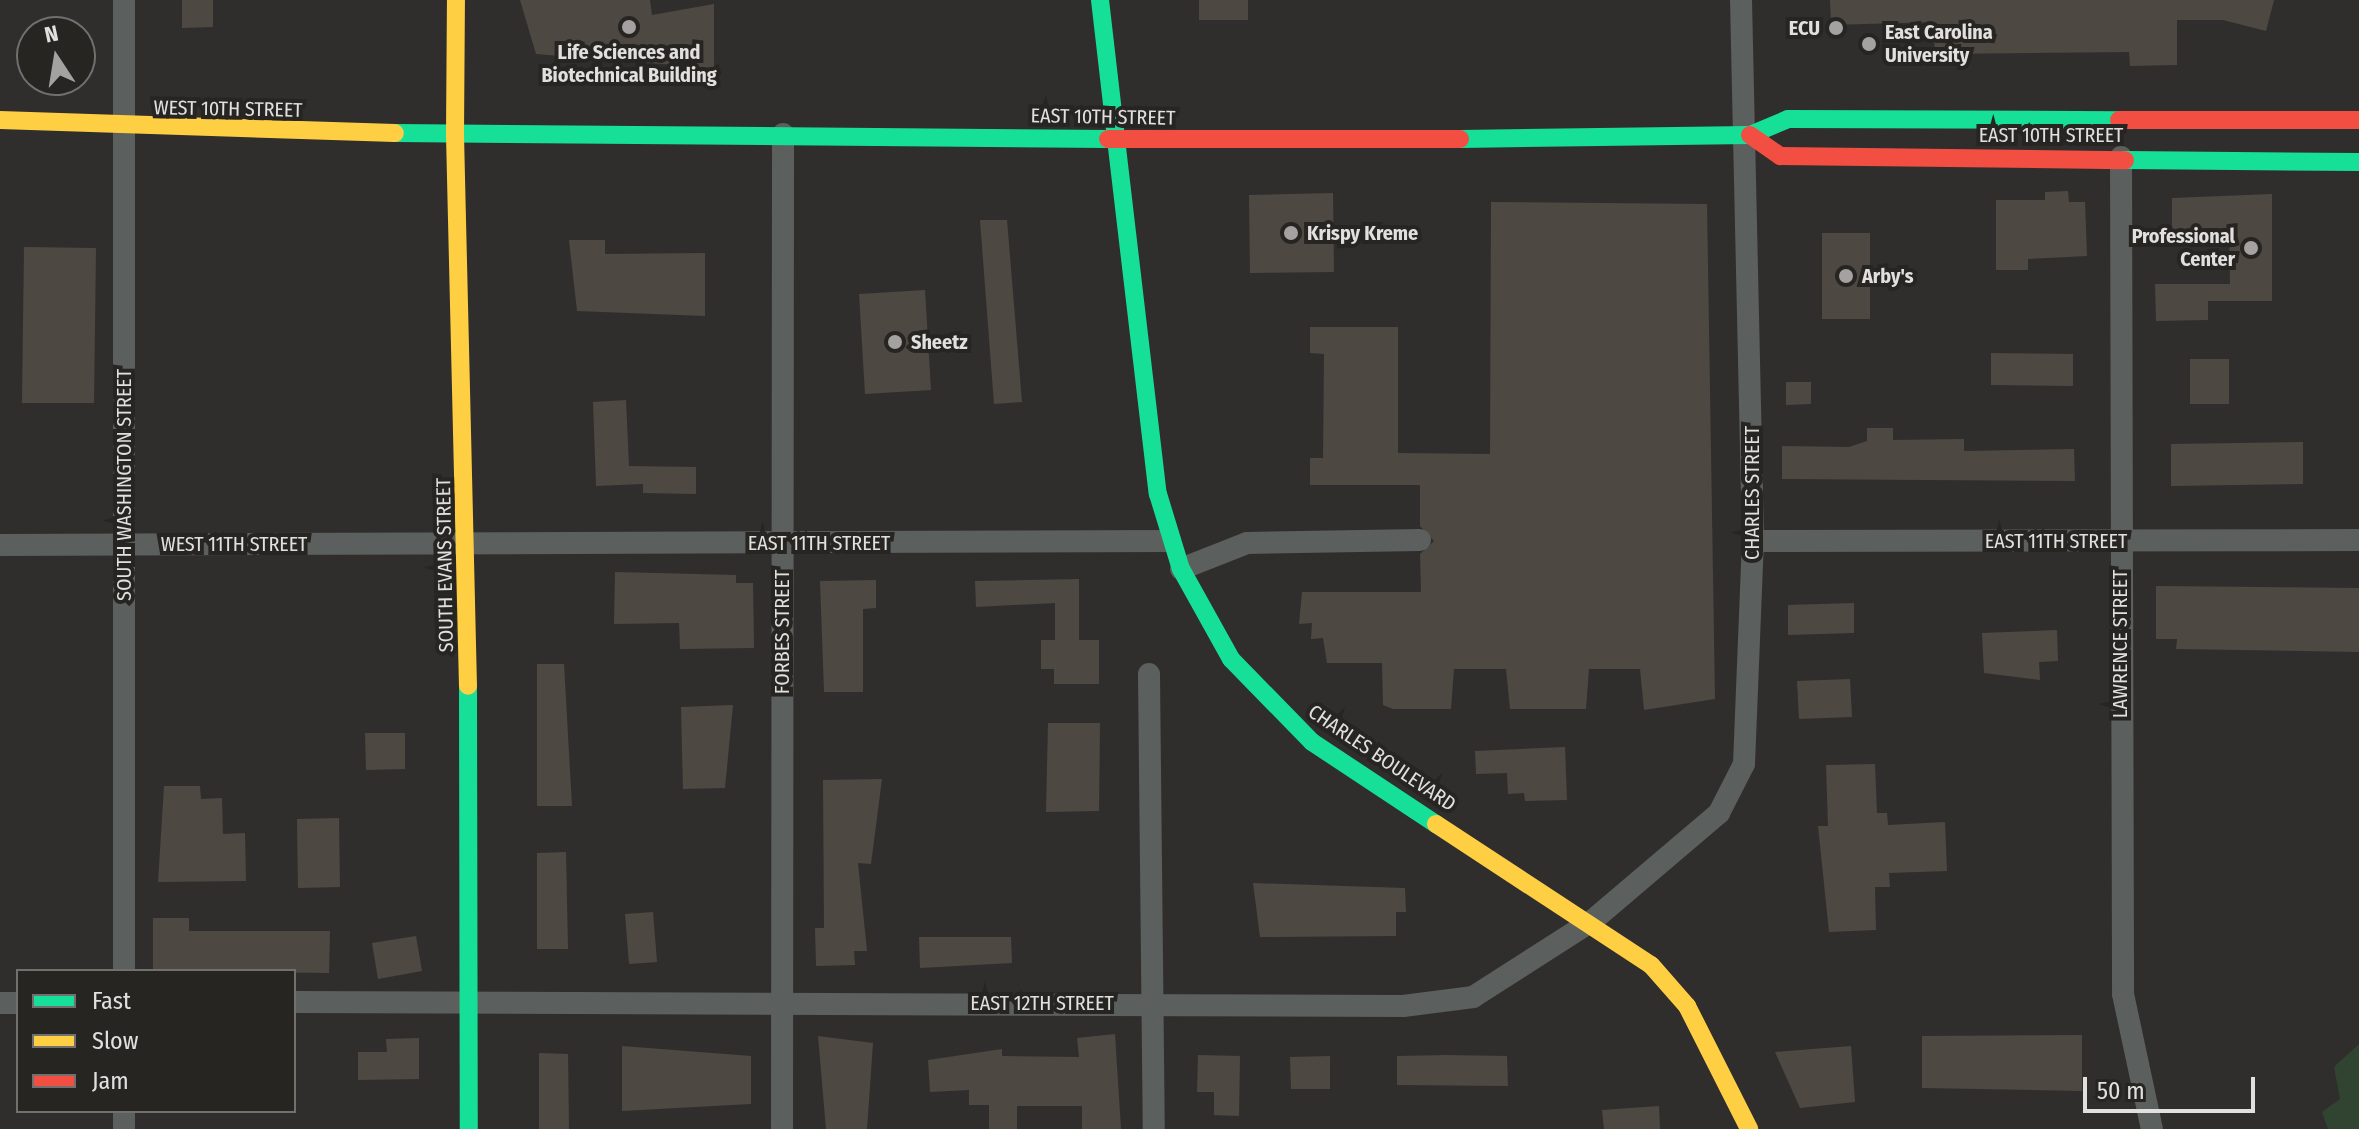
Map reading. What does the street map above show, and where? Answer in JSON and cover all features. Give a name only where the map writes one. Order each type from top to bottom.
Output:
[{"type":"main road","name":"SOUTH EVANS STREET","points":[[456,0],[455,135],[468,545],[469,1129]]},
{"type":"main road","name":"CHARLES BOULEVARD","points":[[1100,0],[1170,541],[1181,569],[1231,659],[1312,742],[1592,921],[1651,965],[1687,1006],[1749,1129]]},
{"type":"main road","name":"EAST 10TH STREET","points":[[455,135],[783,134],[1116,139],[1750,135],[1788,119],[2359,120]]},
{"type":"main road","name":"WEST 10TH STREET","points":[[0,120],[124,128],[455,135]]},
{"type":"main road","name":"EAST 10TH STREET","points":[[1750,135],[1780,156],[2121,157],[2359,162]]},
{"type":"street","name":"SOUTH WASHINGTON STREET","points":[[124,0],[124,969]]},
{"type":"street","name":"CHARLES STREET","points":[[1592,921],[1719,813],[1744,764],[1753,541],[1750,135],[1741,0]]},
{"type":"street","name":"FORBES STREET","points":[[782,1129],[783,134]]},
{"type":"street","name":"LAWRENCE STREET","points":[[2121,157],[2119,541],[2123,994],[2152,1129]]},
{"type":"street","points":[[1181,569],[1247,543],[1420,540]]},
{"type":"street","name":"EAST 11TH STREET","points":[[1753,541],[2359,540]]},
{"type":"street","name":"EAST 11TH STREET","points":[[468,545],[1170,541]]},
{"type":"street","name":"WEST 11TH STREET","points":[[0,545],[468,545]]},
{"type":"street","points":[[1149,674],[1154,1129]]},
{"type":"street","name":"EAST 12TH STREET","points":[[296,1002],[1403,1006],[1473,997],[1592,921]]},
{"type":"green space","points":[[2359,1044],[2359,1129],[2328,1129],[2322,1112],[2340,1099],[2334,1067]]},
{"type":"building","points":[[182,0],[213,0],[213,27],[182,28]]},
{"type":"building","name":"Life Sciences and Biotechnical Building","points":[[520,0],[650,0],[652,15],[714,4],[714,68],[536,54]]},
{"type":"building","points":[[1199,0],[1248,0],[1248,20],[1199,20]]},
{"type":"building","points":[[1830,0],[2274,0],[2266,31],[2223,20],[2177,20],[2177,65],[2130,66],[2129,52],[1935,54],[1933,22],[1831,25]]},
{"type":"building","points":[[2068,191],[2069,202],[2085,202],[2087,256],[2028,259],[2028,270],[1996,270],[1996,200],[2045,200],[2045,192]]},
{"type":"building","name":"Krispy Kreme","points":[[1333,193],[1334,272],[1250,273],[1249,195]]},
{"type":"building","points":[[2272,194],[2272,301],[2208,301],[2208,320],[2156,321],[2155,284],[2230,284],[2229,228],[2172,230],[2172,198]]},
{"type":"building","points":[[1491,202],[1707,204],[1715,699],[1644,710],[1640,669],[1589,669],[1586,709],[1510,709],[1506,669],[1454,669],[1451,709],[1393,709],[1383,705],[1382,663],[1327,663],[1323,638],[1311,639],[1312,623],[1299,624],[1302,592],[1421,592],[1420,554],[1434,541],[1420,526],[1420,485],[1310,485],[1310,458],[1323,458],[1324,354],[1310,353],[1310,327],[1398,327],[1398,453],[1490,454]]},
{"type":"building","name":"Sheetz","points":[[980,220],[1007,220],[1022,402],[994,404]]},
{"type":"building","name":"Arby's","points":[[1822,233],[1870,233],[1870,319],[1822,319]]},
{"type":"building","points":[[569,240],[605,240],[605,254],[705,253],[705,316],[577,311]]},
{"type":"building","points":[[24,247],[96,248],[94,403],[22,403]]},
{"type":"building","name":"Sheetz","points":[[925,290],[931,390],[865,394],[859,294]]},
{"type":"building","points":[[1991,353],[2073,354],[2073,386],[1991,385]]},
{"type":"building","points":[[2190,359],[2229,359],[2229,404],[2190,404]]},
{"type":"building","points":[[1786,382],[1811,382],[1811,404],[1786,405]]},
{"type":"building","points":[[626,400],[629,466],[696,467],[696,494],[643,493],[643,484],[596,486],[593,402]]},
{"type":"building","points":[[1867,428],[1893,428],[1893,440],[1964,439],[1964,451],[2074,449],[2075,481],[1782,479],[1782,446],[1849,447],[1867,441]]},
{"type":"building","points":[[2303,442],[2303,484],[2171,486],[2171,444]]},
{"type":"building","points":[[615,572],[736,575],[736,583],[753,583],[754,648],[680,649],[679,623],[614,624]]},
{"type":"building","points":[[1079,579],[1079,640],[1099,640],[1099,684],[1054,684],[1054,669],[1041,669],[1041,640],[1055,640],[1055,603],[976,607],[975,581]]},
{"type":"building","points":[[876,580],[876,608],[863,609],[863,692],[824,692],[820,581]]},
{"type":"building","points":[[2156,586],[2359,588],[2359,652],[2176,649],[2177,639],[2156,639]]},
{"type":"building","points":[[1854,603],[1854,633],[1788,635],[1788,605]]},
{"type":"building","points":[[2057,630],[2058,661],[2039,662],[2040,680],[1984,673],[1982,633]]},
{"type":"building","points":[[537,664],[564,664],[572,806],[537,806]]},
{"type":"building","points":[[1850,679],[1852,717],[1799,719],[1797,681]]},
{"type":"building","points":[[733,705],[725,788],[683,789],[681,707]]},
{"type":"building","points":[[1048,723],[1100,723],[1099,811],[1046,812]]},
{"type":"building","points":[[365,733],[405,733],[405,769],[366,770]]},
{"type":"building","points":[[1565,747],[1567,800],[1525,801],[1524,793],[1508,794],[1507,773],[1476,774],[1475,751]]},
{"type":"building","points":[[1875,764],[1877,813],[1887,813],[1888,825],[1945,822],[1947,871],[1889,873],[1890,887],[1875,887],[1876,930],[1829,932],[1818,826],[1828,826],[1826,765]]},
{"type":"building","points":[[882,779],[871,864],[858,863],[867,951],[854,951],[855,965],[816,966],[815,928],[824,928],[823,780]]},
{"type":"building","points":[[164,786],[200,786],[201,799],[222,798],[223,834],[245,833],[246,881],[158,882]]},
{"type":"building","points":[[339,818],[340,887],[298,888],[297,819]]},
{"type":"building","points":[[566,852],[568,949],[537,949],[537,853]]},
{"type":"building","points":[[1253,883],[1405,888],[1406,912],[1396,912],[1396,936],[1260,937]]},
{"type":"building","points":[[653,912],[657,962],[629,964],[625,914]]},
{"type":"building","points":[[153,918],[189,918],[189,931],[330,931],[329,973],[296,973],[296,969],[153,969]]},
{"type":"building","points":[[416,936],[422,971],[378,979],[372,943]]},
{"type":"building","points":[[919,937],[1011,937],[1012,963],[920,968]]},
{"type":"building","points":[[1115,1034],[1121,1129],[1082,1129],[1082,1106],[1017,1106],[1017,1129],[989,1129],[989,1105],[969,1105],[969,1090],[930,1092],[928,1060],[1002,1049],[1002,1056],[1079,1057],[1077,1038]]},
{"type":"building","points":[[2082,1035],[2082,1091],[1922,1088],[1922,1036]]},
{"type":"building","points":[[818,1036],[873,1043],[867,1129],[826,1129]]},
{"type":"building","points":[[419,1038],[419,1079],[358,1080],[358,1052],[387,1052],[386,1039]]},
{"type":"building","points":[[622,1046],[751,1056],[751,1104],[622,1111]]},
{"type":"building","points":[[1851,1046],[1855,1102],[1800,1108],[1775,1052]]},
{"type":"building","points":[[539,1053],[568,1054],[569,1129],[539,1129]]},
{"type":"building","points":[[1198,1055],[1240,1056],[1239,1116],[1214,1115],[1214,1092],[1197,1092]]},
{"type":"building","points":[[1330,1056],[1330,1089],[1291,1089],[1290,1057]]},
{"type":"building","points":[[1397,1056],[1507,1056],[1508,1086],[1397,1085]]},
{"type":"building","points":[[1659,1106],[1660,1129],[1604,1129],[1602,1110]]},
{"type":"traffic: fast","points":[[1100,0],[1116,139]]},
{"type":"traffic: fast","points":[[1460,139],[1750,135],[1788,119],[2119,120]]},
{"type":"traffic: fast","points":[[395,133],[1108,139]]},
{"type":"traffic: fast","points":[[1116,139],[1158,494],[1181,569],[1231,659],[1312,742],[1436,824]]},
{"type":"traffic: fast","points":[[2125,160],[2359,162]]},
{"type":"traffic: fast","points":[[468,686],[469,1129]]},
{"type":"traffic: slow","points":[[455,135],[456,0]]},
{"type":"traffic: slow","points":[[0,120],[395,133]]},
{"type":"traffic: slow","points":[[455,135],[468,686]]},
{"type":"traffic: slow","points":[[1436,824],[1651,965],[1687,1006],[1749,1129]]},
{"type":"traffic: jam","points":[[2119,120],[2359,120]]},
{"type":"traffic: jam","points":[[1750,135],[1780,156],[2125,160]]},
{"type":"traffic: jam","points":[[1108,139],[1460,139]]},
{"type":"place","name":"Life Sciences and Biotechnical Building","points":[[629,27]]},
{"type":"place","name":"ECU","points":[[1836,28]]},
{"type":"place","name":"East Carolina University","points":[[1869,44]]},
{"type":"place","name":"Krispy Kreme","points":[[1291,233]]},
{"type":"place","name":"Professional Center","points":[[2251,248]]},
{"type":"place","name":"Arby's","points":[[1846,276]]},
{"type":"place","name":"Sheetz","points":[[895,342]]}]
